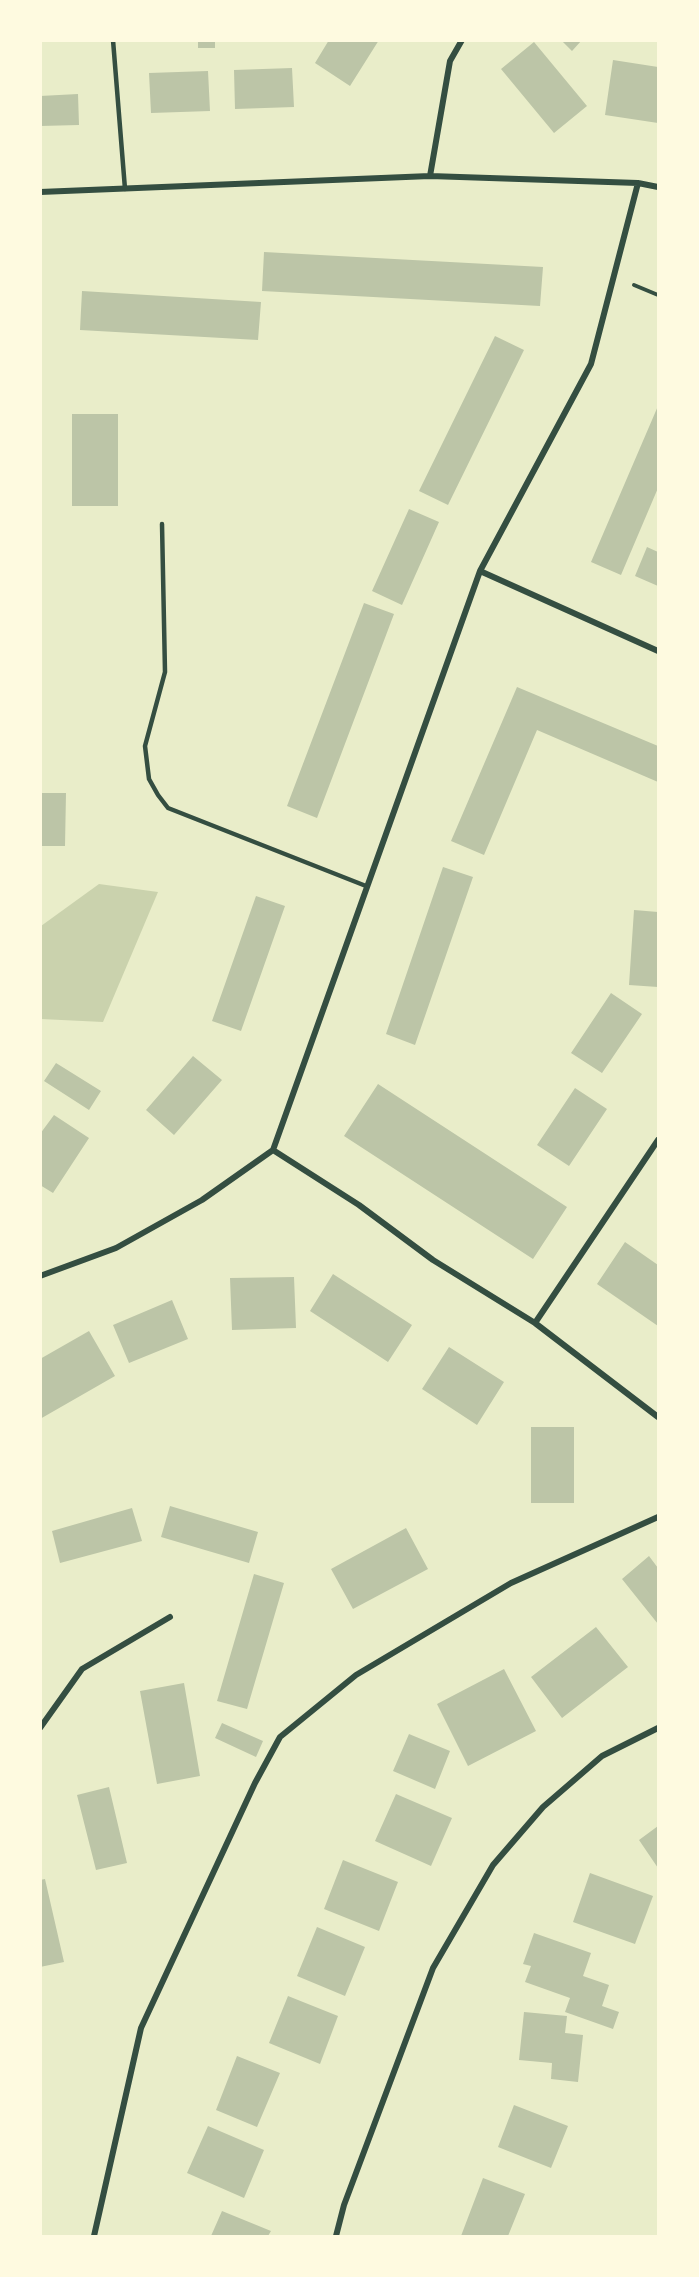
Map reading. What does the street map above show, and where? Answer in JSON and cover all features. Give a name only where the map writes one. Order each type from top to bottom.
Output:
[{"type":"street","points":[[430,176],[450,61],[462,40]]},
{"type":"street","points":[[40,192],[430,176],[638,183],[658,187]]},
{"type":"street","points":[[40,1276],[116,1248],[202,1200],[273,1150],[480,571],[591,364],[638,183]]},
{"type":"street","points":[[480,571],[658,651]]},
{"type":"street","points":[[535,1323],[658,1140]]},
{"type":"street","points":[[273,1150],[359,1205],[433,1260],[535,1323],[658,1417]]},
{"type":"street","points":[[94,2236],[141,2028],[255,1783],[280,1737],[356,1675],[511,1583],[658,1517]]},
{"type":"street","points":[[40,1728],[81,1669],[170,1617]]},
{"type":"street","points":[[336,2236],[344,2205],[434,1968],[493,1865],[543,1807],[602,1756],[658,1728]]},
{"type":"lane","points":[[113,40],[125,189]]},
{"type":"lane","points":[[162,524],[165,672],[145,746],[149,779],[158,795],[168,808],[366,886]]},
{"type":"green space","points":[[99,884],[158,892],[103,1022],[41,1019],[41,926]]},
{"type":"building","points":[[198,40],[215,40],[215,48],[198,48]]},
{"type":"building","points":[[329,40],[379,40],[350,86],[315,63]]},
{"type":"building","points":[[561,40],[582,40],[572,51]]},
{"type":"building","points":[[534,42],[587,106],[554,133],[501,69]]},
{"type":"building","points":[[613,60],[658,67],[658,123],[605,115]]},
{"type":"building","points":[[292,68],[294,107],[235,109],[234,70]]},
{"type":"building","points":[[208,71],[210,111],[151,113],[149,73]]},
{"type":"building","points":[[78,94],[79,125],[40,126],[40,96]]},
{"type":"building","points":[[264,252],[543,267],[540,306],[262,291]]},
{"type":"building","points":[[82,291],[261,302],[258,340],[80,330]]},
{"type":"building","points":[[495,336],[524,350],[448,505],[419,491]]},
{"type":"building","points":[[658,406],[658,488],[621,575],[591,562]]},
{"type":"building","points":[[72,414],[118,414],[118,506],[72,506]]},
{"type":"building","points":[[409,509],[439,522],[402,605],[372,591]]},
{"type":"building","points":[[647,547],[658,552],[658,586],[635,576]]},
{"type":"building","points":[[364,603],[394,614],[317,818],[287,806]]},
{"type":"building","points":[[517,687],[658,746],[658,782],[537,730],[484,855],[451,841]]},
{"type":"building","points":[[40,793],[66,793],[65,846],[40,846]]},
{"type":"building","points":[[443,867],[473,877],[415,1045],[386,1034]]},
{"type":"building","points":[[256,896],[285,906],[241,1031],[212,1021]]},
{"type":"building","points":[[634,910],[658,912],[658,987],[629,985]]},
{"type":"building","points":[[611,993],[642,1014],[602,1073],[571,1053]]},
{"type":"building","points":[[193,1056],[222,1080],[174,1135],[146,1110]]},
{"type":"building","points":[[56,1063],[101,1091],[89,1110],[44,1081]]},
{"type":"building","points":[[378,1084],[567,1207],[533,1259],[344,1136]]},
{"type":"building","points":[[575,1088],[607,1109],[569,1166],[537,1145]]},
{"type":"building","points":[[54,1115],[89,1138],[53,1193],[40,1185],[40,1134]]},
{"type":"building","points":[[625,1242],[658,1265],[658,1326],[597,1284]]},
{"type":"building","points":[[333,1274],[412,1325],[388,1362],[310,1311]]},
{"type":"building","points":[[294,1277],[296,1328],[232,1330],[230,1278]]},
{"type":"building","points":[[172,1300],[188,1339],[129,1363],[113,1325]]},
{"type":"building","points":[[89,1331],[115,1376],[40,1419],[40,1359]]},
{"type":"building","points":[[449,1347],[504,1382],[477,1425],[422,1389]]},
{"type":"building","points":[[531,1427],[574,1427],[574,1503],[531,1503]]},
{"type":"building","points":[[170,1506],[258,1532],[249,1563],[161,1537]]},
{"type":"building","points":[[132,1508],[142,1541],[60,1563],[52,1531]]},
{"type":"building","points":[[406,1528],[428,1569],[353,1609],[331,1569]]},
{"type":"building","points":[[649,1556],[658,1568],[658,1624],[622,1579]]},
{"type":"building","points":[[254,1574],[284,1583],[247,1709],[217,1701]]},
{"type":"building","points":[[596,1627],[628,1667],[562,1718],[531,1677]]},
{"type":"building","points":[[504,1669],[536,1731],[468,1766],[437,1704]]},
{"type":"building","points":[[184,1683],[200,1776],[157,1784],[140,1691]]},
{"type":"building","points":[[222,1723],[263,1741],[256,1757],[215,1738]]},
{"type":"building","points":[[409,1734],[450,1751],[435,1789],[393,1771]]},
{"type":"building","points":[[109,1787],[127,1863],[96,1870],[77,1795]]},
{"type":"building","points":[[396,1794],[452,1818],[431,1866],[375,1841]]},
{"type":"building","points":[[658,1826],[658,1868],[639,1840]]},
{"type":"building","points":[[343,1860],[398,1882],[379,1931],[324,1909]]},
{"type":"building","points":[[590,1873],[653,1896],[635,1944],[573,1922]]},
{"type":"building","points":[[45,1879],[64,1962],[40,1967],[40,1880]]},
{"type":"building","points":[[317,1927],[365,1947],[345,1996],[297,1976]]},
{"type":"building","points":[[534,1933],[591,1953],[583,1976],[609,1985],[602,2006],[619,2012],[613,2029],[565,2012],[570,1998],[525,1982],[531,1966],[523,1964]]},
{"type":"building","points":[[288,1996],[338,2016],[320,2064],[269,2043]]},
{"type":"building","points":[[524,2012],[567,2016],[565,2033],[583,2035],[578,2082],[551,2079],[552,2063],[519,2060]]},
{"type":"building","points":[[237,2056],[280,2073],[257,2127],[216,2110]]},
{"type":"building","points":[[514,2105],[568,2126],[551,2168],[498,2147]]},
{"type":"building","points":[[208,2126],[264,2150],[244,2198],[187,2173]]},
{"type":"building","points":[[483,2178],[525,2194],[508,2236],[461,2236]]},
{"type":"building","points":[[222,2211],[271,2231],[268,2236],[211,2236]]}]
